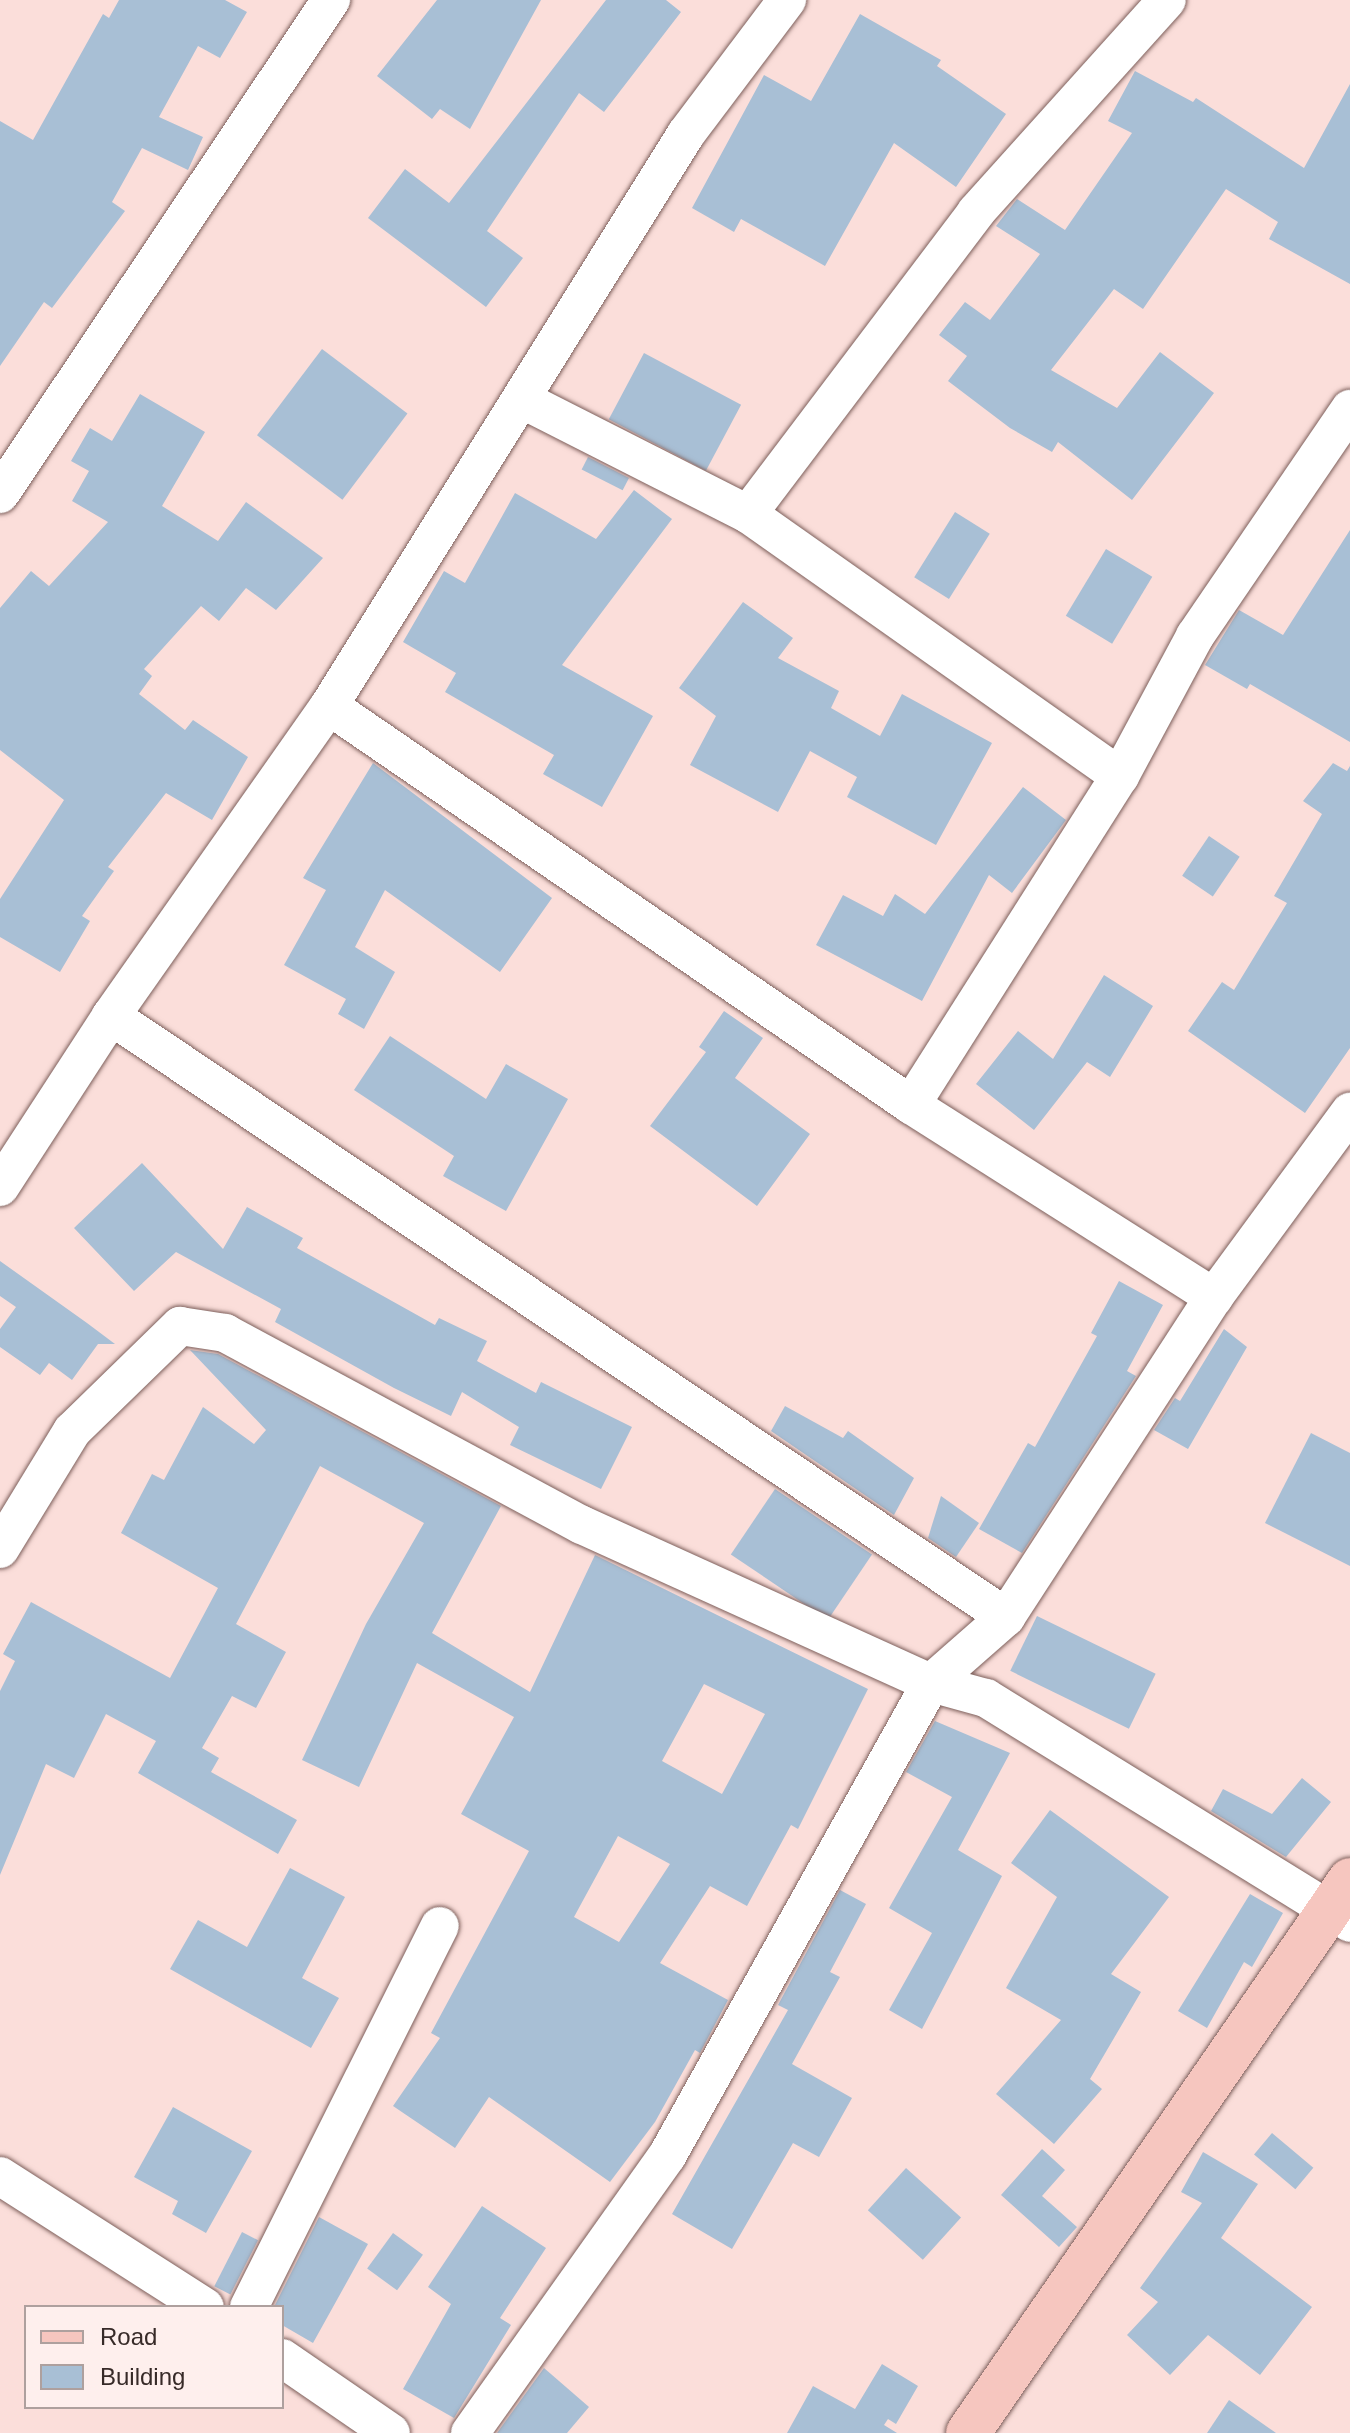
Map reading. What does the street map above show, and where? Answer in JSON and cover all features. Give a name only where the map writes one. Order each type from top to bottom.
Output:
[{"type":"main road","points":[[968,2433],[1343,1904]]},
{"type":"street","points":[[0,494],[331,0]]},
{"type":"street","points":[[0,1187],[111,1016],[329,706],[523,400],[686,134],[787,0]]},
{"type":"street","points":[[748,514],[976,212],[1167,0]]},
{"type":"street","points":[[523,400],[748,514],[1120,776]]},
{"type":"street","points":[[911,1105],[1120,776],[1195,636],[1350,409]]},
{"type":"street","points":[[329,706],[911,1105],[1214,1297]]},
{"type":"street","points":[[111,1016],[1006,1617]]},
{"type":"street","points":[[470,2433],[667,2156],[931,1683],[1006,1617],[1214,1297],[1350,1112]]},
{"type":"street","points":[[0,1549],[72,1431],[180,1326],[225,1333],[582,1525],[931,1683],[986,1698],[1343,1904]]},
{"type":"street","points":[[250,2305],[440,1926]]},
{"type":"street","points":[[0,2176],[202,2305]]},
{"type":"street","points":[[284,2359],[391,2433]]},
{"type":"building","points":[[119,0],[225,0],[247,12],[220,58],[198,46],[159,117],[203,137],[188,170],[142,148],[112,202],[125,211],[52,308],[44,302],[0,366],[0,121],[33,140],[103,14],[109,18]]},
{"type":"building","points":[[437,0],[541,0],[470,129],[440,109],[432,119],[377,76]]},
{"type":"building","points":[[606,0],[666,0],[681,12],[604,112],[579,93],[487,231],[523,258],[486,307],[368,218],[405,169],[449,203]]},
{"type":"building","points":[[860,14],[941,60],[937,66],[1006,114],[956,187],[894,143],[825,266],[741,219],[734,232],[692,208],[764,75],[811,101]]},
{"type":"building","points":[[1135,71],[1193,102],[1196,98],[1304,168],[1350,84],[1350,284],[1269,239],[1278,222],[1226,189],[1143,309],[1114,289],[1051,370],[1117,408],[1160,352],[1214,393],[1132,500],[1058,442],[1052,452],[1010,428],[948,381],[967,356],[939,335],[965,302],[990,320],[1040,254],[996,226],[1017,199],[1065,230],[1132,133],[1108,121]]},
{"type":"building","points":[[322,349],[407,413],[342,500],[257,435]]},
{"type":"building","points":[[644,353],[741,405],[706,471],[609,419]]},
{"type":"building","points":[[140,394],[205,432],[162,506],[218,541],[246,502],[323,558],[276,610],[246,588],[219,621],[201,606],[144,669],[152,676],[139,694],[185,730],[193,720],[248,757],[212,820],[166,793],[108,867],[114,871],[82,916],[90,921],[60,972],[0,937],[0,899],[64,800],[0,750],[0,608],[31,571],[49,586],[108,522],[72,501],[89,471],[71,461],[90,428],[112,441]]},
{"type":"building","points":[[588,457],[629,478],[623,490],[582,469]]},
{"type":"building","points":[[634,490],[672,519],[562,665],[653,716],[602,807],[543,774],[554,755],[445,692],[456,673],[403,642],[444,571],[465,583],[515,493],[596,539]]},
{"type":"building","points":[[955,512],[990,534],[949,599],[914,577]]},
{"type":"building","points":[[1350,530],[1350,742],[1250,684],[1247,689],[1205,665],[1239,610],[1283,635]]},
{"type":"building","points":[[1106,549],[1152,577],[1112,644],[1066,616]]},
{"type":"building","points":[[743,602],[793,638],[778,658],[839,691],[831,708],[880,736],[902,694],[992,743],[936,845],[847,797],[857,777],[810,751],[778,812],[690,765],[716,716],[679,688]]},
{"type":"building","points":[[373,763],[552,898],[500,972],[385,890],[355,947],[395,972],[364,1029],[338,1014],[346,999],[284,965],[326,890],[303,878]]},
{"type":"building","points":[[1333,763],[1347,771],[1350,766],[1350,1048],[1305,1113],[1188,1031],[1222,982],[1234,990],[1287,903],[1274,896],[1322,814],[1303,801]]},
{"type":"building","points":[[1023,787],[1066,820],[1012,893],[989,875],[922,1001],[816,945],[843,895],[883,916],[895,894],[925,914]]},
{"type":"building","points":[[1209,836],[1240,857],[1213,896],[1182,876]]},
{"type":"building","points":[[1104,975],[1153,1006],[1110,1077],[1087,1062],[1034,1130],[976,1084],[1018,1031],[1053,1059]]},
{"type":"building","points":[[724,1011],[763,1038],[735,1078],[810,1134],[757,1206],[650,1126],[706,1052],[699,1047]]},
{"type":"building","points":[[390,1036],[486,1099],[506,1064],[568,1099],[506,1211],[443,1176],[454,1156],[354,1090]]},
{"type":"building","points":[[142,1163],[223,1249],[247,1207],[303,1238],[297,1248],[435,1325],[439,1318],[487,1341],[477,1361],[536,1393],[541,1382],[632,1427],[601,1489],[510,1445],[519,1427],[462,1392],[451,1416],[275,1322],[281,1309],[176,1252],[134,1291],[74,1228]]},
{"type":"building","points":[[0,1261],[115,1344],[98,1344],[72,1380],[49,1363],[40,1375],[0,1347],[0,1329],[16,1307],[0,1296]]},
{"type":"building","points":[[1119,1281],[1163,1305],[1127,1371],[1136,1376],[1022,1553],[979,1529],[1028,1443],[1035,1447],[1097,1336],[1091,1333]]},
{"type":"building","points":[[1224,1329],[1247,1347],[1188,1449],[1154,1430],[1175,1398],[1180,1401]]},
{"type":"building","points":[[190,1350],[218,1354],[501,1506],[432,1633],[530,1692],[595,1555],[868,1689],[798,1829],[791,1825],[747,1906],[710,1886],[660,1963],[728,2000],[700,2053],[695,2050],[655,2122],[610,2182],[489,2097],[455,2148],[393,2106],[440,2038],[431,2033],[529,1851],[461,1814],[514,1717],[417,1663],[359,1787],[302,1760],[366,1624],[424,1523],[320,1466],[236,1624],[286,1652],[256,1708],[232,1696],[202,1748],[219,1758],[211,1772],[297,1820],[278,1854],[138,1773],[156,1741],[106,1714],[74,1778],[46,1764],[0,1875],[0,1691],[15,1661],[3,1654],[31,1602],[170,1678],[218,1588],[121,1533],[152,1474],[164,1480],[203,1407],[254,1444],[266,1430]],"holes":[[[704,1684],[765,1714],[722,1794],[662,1761]],[[618,1836],[670,1864],[619,1942],[574,1917]]]},
{"type":"building","points":[[785,1406],[843,1438],[848,1431],[914,1478],[894,1515],[771,1431]]},
{"type":"building","points":[[1311,1433],[1350,1453],[1350,1566],[1265,1523]]},
{"type":"building","points":[[775,1489],[872,1554],[828,1620],[731,1554]]},
{"type":"building","points":[[941,1496],[979,1523],[956,1557],[928,1538]]},
{"type":"building","points":[[1037,1616],[1156,1674],[1129,1729],[1010,1671]]},
{"type":"building","points":[[935,1721],[1010,1753],[958,1850],[1002,1876],[922,2029],[889,2010],[932,1933],[889,1908],[952,1797],[906,1772]]},
{"type":"building","points":[[1302,1778],[1331,1802],[1286,1857],[1211,1811],[1223,1789],[1272,1814]]},
{"type":"building","points":[[1050,1810],[1169,1897],[1111,1974],[1141,1992],[1090,2079],[1102,2089],[1054,2144],[996,2094],[1061,2020],[1006,1988],[1057,1897],[1011,1863]]},
{"type":"building","points":[[290,1868],[345,1897],[302,1978],[339,1998],[311,2048],[170,1969],[198,1920],[247,1947]]},
{"type":"building","points":[[840,1890],[866,1904],[830,1972],[840,1977],[792,2064],[852,2098],[819,2157],[793,2143],[732,2249],[672,2214],[788,2010],[778,2005]]},
{"type":"building","points":[[1250,1894],[1283,1913],[1252,1967],[1244,1962],[1207,2028],[1178,2011]]},
{"type":"building","points":[[173,2107],[252,2151],[206,2233],[172,2214],[178,2201],[134,2177]]},
{"type":"building","points":[[1272,2133],[1313,2168],[1295,2189],[1254,2154]]},
{"type":"building","points":[[1042,2149],[1065,2170],[1042,2196],[1077,2227],[1059,2247],[1001,2195]]},
{"type":"building","points":[[1203,2152],[1258,2184],[1221,2238],[1312,2307],[1260,2375],[1208,2335],[1170,2375],[1127,2335],[1158,2302],[1140,2288],[1202,2203],[1181,2192]]},
{"type":"building","points":[[906,2168],[961,2218],[923,2260],[868,2210]]},
{"type":"building","points":[[482,2206],[546,2248],[500,2318],[511,2325],[454,2418],[403,2389],[451,2304],[428,2287]]},
{"type":"building","points":[[319,2217],[368,2244],[313,2343],[284,2326],[284,2305],[275,2305]]},
{"type":"building","points":[[242,2232],[258,2240],[230,2295],[214,2286]]},
{"type":"building","points":[[393,2233],[423,2255],[397,2290],[367,2269]]},
{"type":"building","points":[[882,2364],[918,2386],[896,2424],[888,2419],[884,2425],[897,2433],[787,2433],[813,2386],[855,2409]]},
{"type":"building","points":[[544,2368],[589,2407],[567,2433],[497,2433]]},
{"type":"building","points":[[1229,2400],[1276,2433],[1207,2433]]}]
